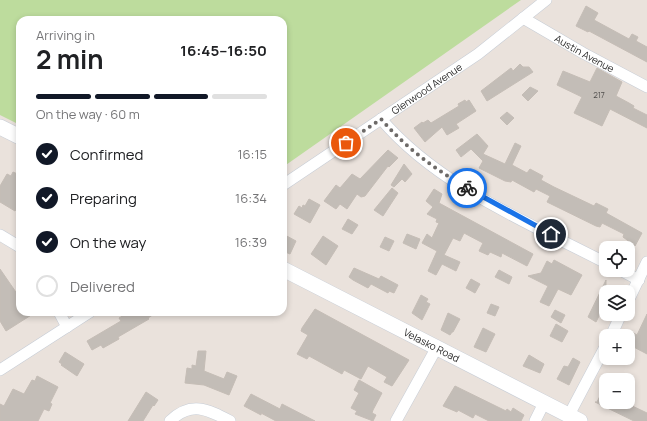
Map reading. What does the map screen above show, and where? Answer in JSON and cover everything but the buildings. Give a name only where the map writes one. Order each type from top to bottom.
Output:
[{"type":"street","name":"Glenwood Avenue","points":[[287,182],[478,54],[546,0]]},
{"type":"street","name":"Austin Avenue","points":[[523,18],[583,53],[647,86]]},
{"type":"street","points":[[381,119],[412,151],[439,172],[496,206],[599,259]]},
{"type":"street","points":[[0,127],[16,135]]},
{"type":"street","points":[[0,235],[16,245]]},
{"type":"street","points":[[635,286],[647,262]]},
{"type":"street","name":"Velasko Road","points":[[287,270],[575,418]]},
{"type":"street","points":[[633,277],[638,280]]},
{"type":"street","points":[[61,316],[67,327]]},
{"type":"street","points":[[0,370],[84,316]]},
{"type":"street","points":[[396,421],[437,347]]},
{"type":"street","points":[[575,418],[599,361]]},
{"type":"street","points":[[535,421],[544,403]]},
{"type":"street","points":[[170,421],[184,410],[192,408],[209,410],[230,421]]},
{"type":"green space","points":[[0,0],[521,0],[287,164],[287,16],[16,16],[16,123],[0,115]]},
{"type":"way so far","points":[[346,143],[381,119],[395,136],[412,151],[439,172],[467,188]]},
{"type":"route","points":[[467,188],[496,206],[551,234]]}]
